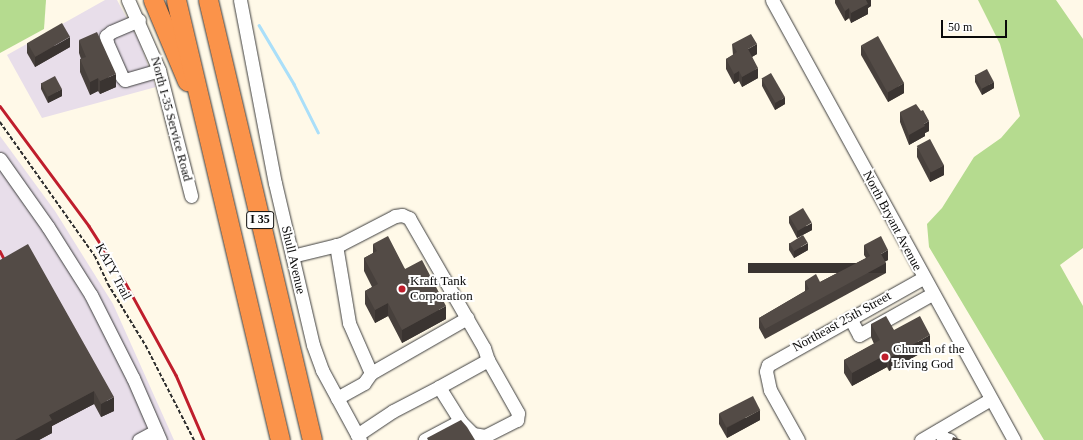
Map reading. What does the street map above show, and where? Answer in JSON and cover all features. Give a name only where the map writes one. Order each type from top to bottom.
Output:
[{"type":"highway","points":[[153,0],[205,121]]},
{"type":"highway","name":"I 35","points":[[176,0],[280,440]]},
{"type":"highway","name":"I 35","points":[[208,0],[312,440]]},
{"type":"street","name":"North I-35 Service Road","points":[[128,0],[139,20],[159,70],[192,196]]},
{"type":"street","name":"Shull Avenue","points":[[240,0],[266,138],[313,345],[337,398],[359,438]]},
{"type":"street","name":"North Bryant Avenue","points":[[772,0],[923,278],[1014,440]]},
{"type":"street","points":[[139,20],[111,32],[106,36],[107,43],[122,77],[125,80],[159,70]]},
{"type":"street","points":[[0,159],[48,227],[91,295],[112,333],[158,435],[139,440]]},
{"type":"street","points":[[292,256],[336,245],[395,216],[402,215],[409,218],[467,318],[488,360],[518,413],[517,420],[485,436],[473,434],[460,422],[439,387]]},
{"type":"street","points":[[336,245],[349,323],[371,373]]},
{"type":"street","name":"Northeast 25th Street","points":[[798,440],[770,390],[766,371],[773,360],[923,278]]},
{"type":"street","points":[[850,318],[859,335],[932,294]]},
{"type":"street","points":[[337,398],[364,383],[371,373],[467,318]]},
{"type":"street","points":[[359,438],[393,412],[488,360]]},
{"type":"street","points":[[921,440],[992,399]]},
{"type":"street","points":[[425,440],[460,422]]},
{"type":"street","points":[[939,430],[943,438],[950,440]]},
{"type":"path","name":"KATY Trail","points":[[0,122],[95,256],[108,284],[146,346],[194,440]]},
{"type":"shaded area","points":[[105,0],[117,0],[139,41],[156,87],[42,118],[7,55]]},
{"type":"shaded area","points":[[0,136],[55,211],[113,304],[174,440],[0,440]]},
{"type":"green space","points":[[0,0],[46,0],[44,29],[0,53]]},
{"type":"green space","points":[[978,0],[1056,0],[1083,39],[1083,248],[1060,265],[1083,306],[1083,440],[1044,440],[929,247],[927,224],[942,208],[974,157],[1001,138],[1020,116],[1000,44]]},
{"type":"building","points":[[839,0],[866,0],[868,4],[851,13],[849,8],[845,11]]},
{"type":"building","points":[[62,23],[70,37],[35,57],[27,43]]},
{"type":"building","points":[[97,32],[116,74],[100,81],[98,78],[90,82],[80,59],[86,57],[79,40]]},
{"type":"building","points":[[751,34],[757,44],[748,49],[758,68],[742,77],[739,71],[734,74],[726,59],[737,52],[732,44]]},
{"type":"building","points":[[878,36],[904,83],[888,92],[861,45]]},
{"type":"building","points":[[987,69],[994,82],[982,89],[975,76]]},
{"type":"building","points":[[771,73],[785,97],[775,103],[761,78]]},
{"type":"building","points":[[55,76],[62,89],[48,97],[41,84]]},
{"type":"building","points":[[916,104],[921,111],[923,110],[929,121],[924,124],[925,126],[909,135],[900,112]]},
{"type":"building","points":[[930,139],[944,165],[931,173],[917,146]]},
{"type":"building","points":[[803,208],[812,223],[798,231],[789,216]]},
{"type":"building","points":[[803,235],[808,243],[794,251],[789,243]]},
{"type":"building","name":"Kraft Tank Corporation","points":[[388,236],[405,269],[422,260],[446,306],[402,330],[388,303],[375,310],[365,291],[378,284],[364,258],[377,251],[373,244]]},
{"type":"building","points":[[881,236],[888,250],[881,254],[886,263],[765,329],[759,318],[809,289],[805,281],[816,274],[820,282],[870,256],[864,245]]},
{"type":"building","points":[[28,244],[114,397],[101,404],[94,391],[49,415],[52,420],[15,440],[0,440],[0,260]]},
{"type":"building","points":[[886,316],[894,330],[920,316],[930,335],[889,358],[887,354],[852,373],[844,360],[880,340],[871,324]]},
{"type":"building","points":[[753,396],[760,410],[726,428],[719,413]]},
{"type":"building","points":[[461,420],[475,440],[428,440],[427,438]]},
{"type":"building","points":[[953,437],[962,440],[952,440]]},
{"type":"waterway","points":[[259,25],[294,84],[318,132]]},
{"type":"railway","points":[[0,106],[89,226],[125,282],[176,375],[204,440]]},
{"type":"railway","points":[[0,251],[8,267]]},
{"type":"place","name":"Kraft Tank Corporation","points":[[402,289]]},
{"type":"place","name":"Church of the Living God","points":[[885,357]]}]
